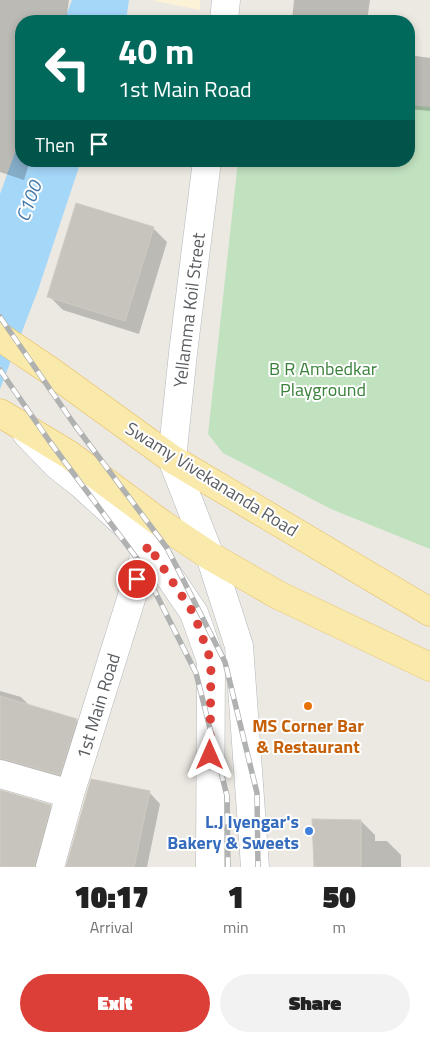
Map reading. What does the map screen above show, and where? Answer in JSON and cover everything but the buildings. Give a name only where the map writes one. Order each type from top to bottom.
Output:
[{"type":"main road","points":[[225,15],[226,0]]},
{"type":"main road","name":"Yellamma Koil Street","points":[[172,459],[206,167]]},
{"type":"main road","name":"Swamy Vivekananda Road","points":[[0,337],[172,459],[430,612]]},
{"type":"main road","points":[[8,418],[68,454],[148,545],[194,614],[211,661],[210,867]]},
{"type":"main road","points":[[172,459],[210,556],[239,646],[255,867]]},
{"type":"main road","points":[[94,483],[162,524],[210,556],[278,595],[430,667]]},
{"type":"main road","name":"1st Main Road","points":[[50,867],[70,794],[148,545]]},
{"type":"main road","points":[[0,774],[70,794]]},
{"type":"shaded area","points":[[200,0],[200,10],[155,1]]},
{"type":"green space","name":"B R Ambedkar Playground","points":[[415,106],[430,107],[430,549],[331,509],[223,453],[208,434],[237,167],[415,167]]},
{"type":"water","points":[[72,0],[129,0],[127,15],[66,15]]},
{"type":"water","name":"C100","points":[[15,153],[15,167],[79,167],[38,290],[0,389],[0,194]]},
{"type":"railway","points":[[0,317],[74,424],[167,548],[225,662],[257,793],[258,867]]},
{"type":"railway","points":[[0,370],[50,442],[141,564],[196,673],[227,796],[228,867]]},
{"type":"place","name":"MS Corner Bar & Restaurant","points":[[308,706]]},
{"type":"place","name":"L.J Iyengar's Bakery & Sweets","points":[[309,831]]},
{"type":"route","points":[[137,579],[148,545],[194,614],[211,661],[210,755]]}]
